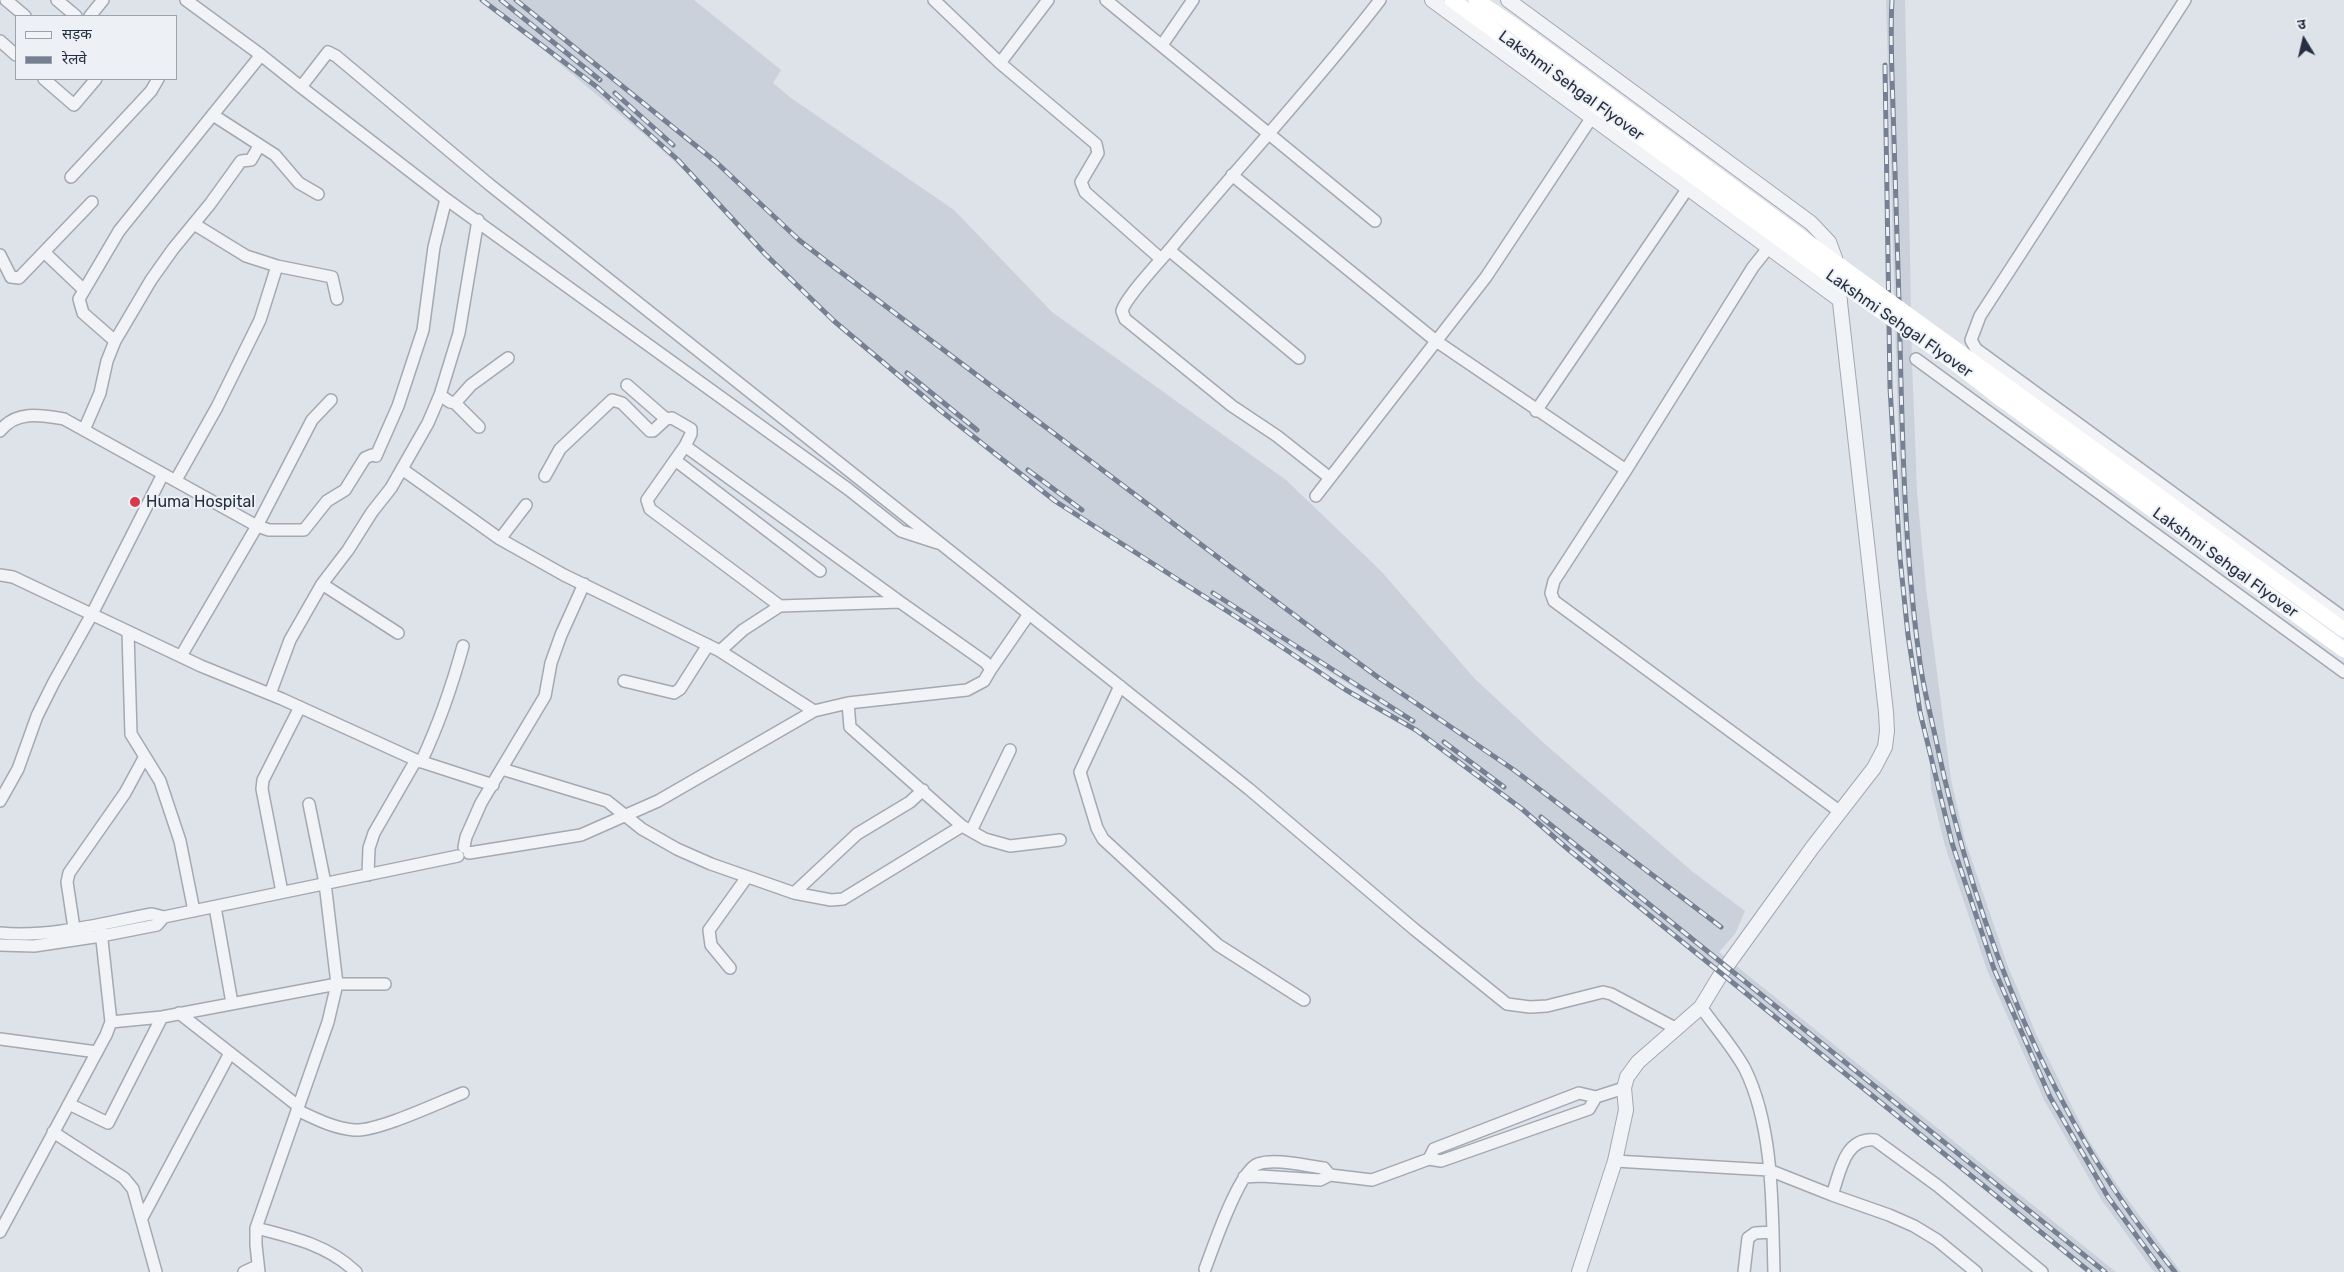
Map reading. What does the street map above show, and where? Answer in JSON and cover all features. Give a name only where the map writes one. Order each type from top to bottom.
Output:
[{"type":"main road","name":"Lakshmi Sehgal Flyover","points":[[1452,0],[1829,275],[1951,360],[2001,399],[2344,650]]},
{"type":"main road","name":"Lakshmi Sehgal Flyover","points":[[1476,0],[1513,25],[1760,207],[2344,630]]},
{"type":"street","points":[[6,0],[24,15]]},
{"type":"street","points":[[57,0],[75,15]]},
{"type":"street","points":[[91,15],[103,0]]},
{"type":"street","points":[[186,0],[261,55],[446,199],[478,220],[848,489],[901,531],[920,539],[940,543]]},
{"type":"street","points":[[934,0],[1000,64],[1096,144],[1098,153],[1081,182],[1085,192],[1299,358]]},
{"type":"street","points":[[1000,64],[1048,0]]},
{"type":"street","points":[[1106,0],[1375,221]]},
{"type":"street","points":[[1162,45],[1193,0]]},
{"type":"street","points":[[1330,478],[1277,436],[1232,406],[1125,319],[1122,314],[1123,307],[1165,254],[1339,54],[1380,0]]},
{"type":"street","points":[[1432,0],[1840,300]]},
{"type":"street","points":[[1508,0],[1811,223],[1829,242],[1835,258],[1840,300],[1887,731],[1884,747],[1874,768],[1840,811],[1721,974],[1701,1007],[1638,1062],[1626,1077],[1624,1088],[1626,1110],[1615,1161],[1579,1272]]},
{"type":"street","points":[[2186,0],[1977,321],[1971,340],[1976,349],[2344,618]]},
{"type":"street","points":[[0,41],[15,54]]},
{"type":"street","points":[[301,87],[328,52],[336,56],[497,191],[1249,789],[1414,929],[1507,1004],[1530,1007],[1547,1006],[1603,992],[1611,994],[1677,1029]]},
{"type":"street","points":[[115,341],[82,313],[79,299],[120,231],[261,55]]},
{"type":"street","points":[[45,80],[74,105],[95,80]]},
{"type":"street","points":[[71,177],[151,91],[157,80]]},
{"type":"street","points":[[213,115],[275,156],[299,183],[318,194]]},
{"type":"street","points":[[1316,496],[1486,277],[1592,117]]},
{"type":"street","points":[[84,430],[100,393],[107,361],[115,341],[152,280],[173,248],[194,224],[241,161],[251,160],[259,146]]},
{"type":"street","points":[[1232,175],[1436,341],[1536,411],[1626,470]]},
{"type":"street","points":[[1536,411],[1688,188]]},
{"type":"street","points":[[0,431],[23,415],[44,415],[64,419],[257,526],[268,530],[304,530],[327,501],[345,490],[365,458],[372,455],[376,456],[398,406],[423,330],[434,247],[446,199]]},
{"type":"street","points":[[0,255],[9,273],[15,278],[23,275],[92,202]]},
{"type":"street","points":[[270,694],[290,640],[322,584],[391,488],[428,423],[440,394],[459,333],[478,220]]},
{"type":"street","points":[[194,224],[246,256],[277,266],[332,277],[337,299]]},
{"type":"street","points":[[1768,247],[1753,267],[1554,581],[1552,593],[1554,601],[1840,811]]},
{"type":"street","points":[[44,252],[84,290]]},
{"type":"street","points":[[176,480],[217,407],[260,320],[277,266]]},
{"type":"street","points":[[455,403],[471,385],[508,358]]},
{"type":"street","points":[[1916,359],[2344,672]]},
{"type":"street","points":[[627,385],[666,419]]},
{"type":"street","points":[[440,394],[450,402],[455,403],[479,427]]},
{"type":"street","points":[[181,656],[257,526],[312,420],[331,400]]},
{"type":"street","points":[[545,476],[560,449],[612,400],[622,404],[650,431],[653,431],[666,419],[673,418],[691,429],[691,434],[648,500],[650,509],[780,606]]},
{"type":"street","points":[[684,446],[985,662],[991,669]]},
{"type":"street","points":[[675,460],[820,571]]},
{"type":"street","points":[[402,469],[500,539],[584,584],[720,651],[814,711]]},
{"type":"street","points":[[0,801],[18,769],[37,716],[92,614],[163,474]]},
{"type":"street","points":[[500,539],[526,505]]},
{"type":"street","points":[[0,575],[13,577],[128,632],[419,761],[493,785]]},
{"type":"street","points":[[322,584],[398,633]]},
{"type":"street","points":[[464,852],[472,821],[545,696],[559,641],[584,584]]},
{"type":"street","points":[[720,651],[744,630],[780,606],[900,602]]},
{"type":"street","points":[[0,944],[152,914],[164,917],[215,907],[368,875],[464,852],[582,835],[658,801],[814,711],[848,703],[967,690],[984,681],[1029,614]]},
{"type":"street","points":[[128,632],[130,728],[133,740],[160,781],[180,841],[194,911]]},
{"type":"street","points":[[624,681],[674,693],[680,689],[708,645]]},
{"type":"street","points":[[368,875],[369,848],[374,833],[436,730],[452,687],[463,646]]},
{"type":"street","points":[[1120,686],[1080,772],[1100,834],[1218,945],[1304,1000]]},
{"type":"street","points":[[848,703],[850,727],[967,828],[985,839],[1010,846],[1060,840]]},
{"type":"street","points":[[282,892],[262,789],[263,780],[300,707]]},
{"type":"street","points":[[502,769],[606,801],[642,829],[677,849],[794,893],[831,900],[843,899],[967,828],[1010,750]]},
{"type":"street","points":[[74,928],[67,882],[69,873],[125,793],[144,758]]},
{"type":"street","points":[[794,893],[857,834],[910,802],[923,790]]},
{"type":"street","points":[[244,1272],[258,1269],[256,1228],[333,1008],[337,984],[325,883],[309,804]]},
{"type":"street","points":[[730,968],[711,945],[708,936],[709,930],[747,876]]},
{"type":"street","points":[[215,907],[232,1003]]},
{"type":"street","points":[[0,933],[34,946],[157,925],[164,917]]},
{"type":"street","points":[[131,918],[133,930]]},
{"type":"street","points":[[0,1232],[97,1052],[111,1022],[100,924]]},
{"type":"street","points":[[111,1022],[162,1017],[337,984],[385,984]]},
{"type":"street","points":[[1701,1007],[1744,1069],[1760,1106],[1769,1170],[1774,1272]]},
{"type":"street","points":[[179,1013],[297,1108],[329,1126],[357,1130],[405,1116],[464,1093]]},
{"type":"street","points":[[69,1104],[108,1123],[162,1017]]},
{"type":"street","points":[[0,1039],[97,1052]]},
{"type":"street","points":[[142,1218],[230,1053]]},
{"type":"street","points":[[1429,1159],[1434,1149],[1579,1094],[1596,1097],[1624,1088]]},
{"type":"street","points":[[1205,1270],[1244,1177],[1261,1176],[1320,1180],[1330,1175],[1372,1180],[1429,1159],[1441,1161],[1589,1109],[1596,1097]]},
{"type":"street","points":[[53,1132],[124,1178],[133,1190],[156,1272]]},
{"type":"street","points":[[1832,1195],[1846,1156],[1853,1145],[1867,1139],[1875,1140],[1973,1214],[2042,1272]]},
{"type":"street","points":[[1615,1161],[1769,1170],[1832,1195],[1889,1214],[1914,1226],[1937,1240],[1976,1272]]},
{"type":"street","points":[[256,1228],[308,1241],[347,1263],[356,1272]]},
{"type":"street","points":[[1744,1272],[1748,1238],[1755,1233],[1773,1232]]},
{"type":"shaded area","points":[[484,0],[694,0],[781,70],[773,83],[791,98],[954,210],[1052,312],[1286,480],[1381,571],[1475,679],[1546,745],[1693,872],[1745,911],[1735,934],[1719,952],[2116,1272],[2088,1272],[1707,964],[1597,867],[1438,743],[1355,688],[1087,522],[995,455],[813,305],[722,205],[654,143]]},
{"type":"shaded area","points":[[1886,0],[1905,0],[1912,361],[1917,492],[1926,588],[1951,780],[1965,840],[2007,964],[2037,1036],[2088,1139],[2120,1189],[2181,1272],[2154,1272],[2101,1199],[2044,1100],[1987,970],[1945,846],[1931,789],[1928,730],[1910,614],[1900,495]]},
{"type":"railway","points":[[482,0],[597,87],[678,160],[765,254],[834,321],[941,411],[1055,501],[1252,627],[1346,690],[1416,730],[1522,809],[1569,850],[2090,1272]]},
{"type":"railway","points":[[501,0],[600,80]]},
{"type":"railway","points":[[516,0],[716,162],[799,240],[826,261],[1326,639],[1379,678],[1514,770],[1721,927]]},
{"type":"railway","points":[[1892,0],[1891,54],[1906,523],[1920,666],[1926,698],[1953,811],[1973,882],[1996,952],[2024,1021],[2055,1087],[2091,1152],[2130,1213],[2175,1272]]},
{"type":"railway","points":[[1885,65],[1890,387],[1900,558],[1908,635],[1920,712],[1952,843],[1994,969],[2050,1097],[2108,1197],[2163,1272]]},
{"type":"railway","points":[[615,93],[673,145]]},
{"type":"railway","points":[[907,373],[977,430]]},
{"type":"railway","points":[[1028,470],[1082,510]]},
{"type":"railway","points":[[1213,593],[1413,721]]},
{"type":"railway","points":[[1444,742],[1504,787]]},
{"type":"railway","points":[[1541,817],[2105,1272]]},
{"type":"place","name":"Huma Hospital","points":[[135,502]]}]
